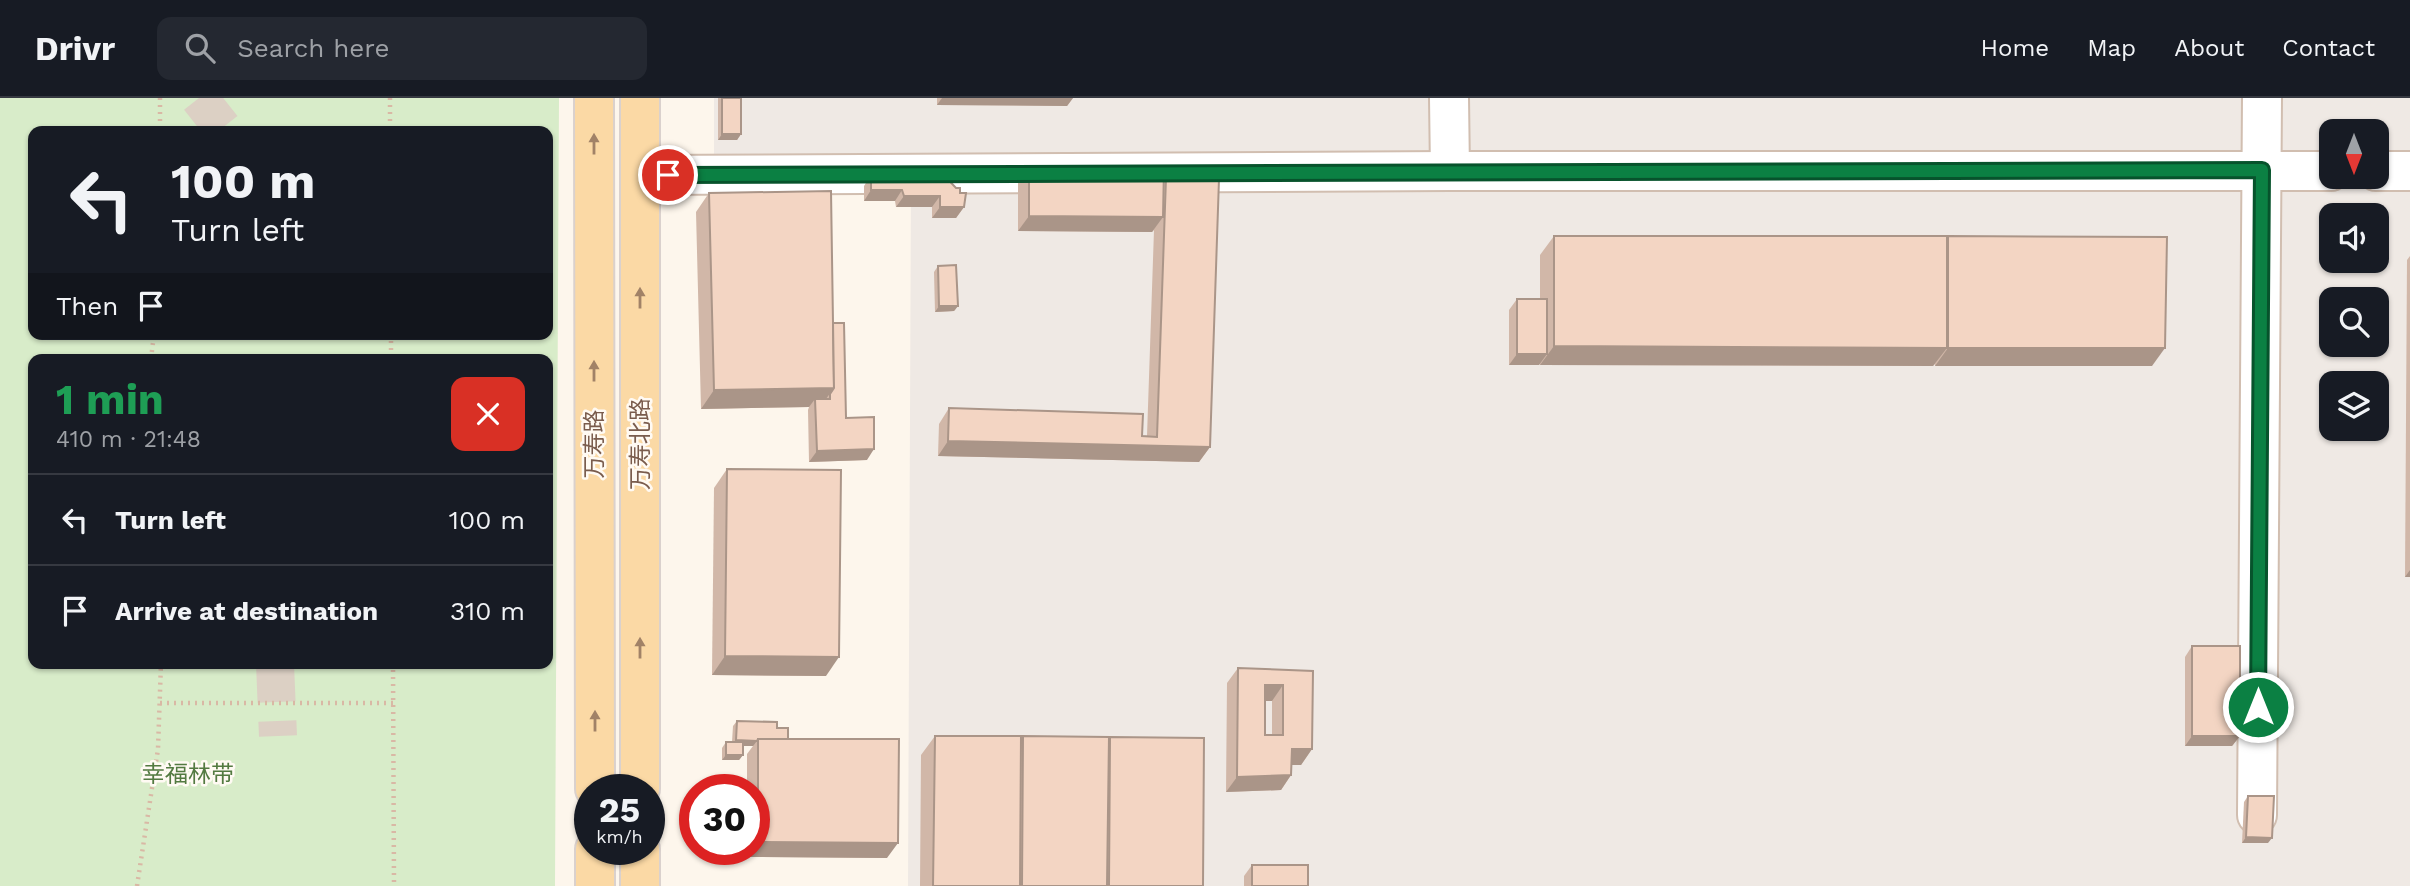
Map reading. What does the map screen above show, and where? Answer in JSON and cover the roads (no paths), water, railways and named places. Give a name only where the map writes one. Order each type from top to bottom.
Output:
[{"type":"main road","name":"万寿路","points":[[594,98],[595,774]]},
{"type":"main road","name":"万寿北路","points":[[640,98],[640,774]]},
{"type":"main road","points":[[595,865],[595,886]]},
{"type":"main road","points":[[640,865],[640,886]]},
{"type":"street","points":[[1449,98],[1450,171]]},
{"type":"street","points":[[2257,815],[2262,98]]},
{"type":"street","points":[[640,175],[2319,171]]},
{"type":"street","points":[[2389,171],[2410,172]]},
{"type":"tunnel","points":[[199,98],[221,126]]},
{"type":"tunnel","points":[[275,669],[278,736]]},
{"type":"park label","name":"幸福林带","points":[[188,774]]}]
